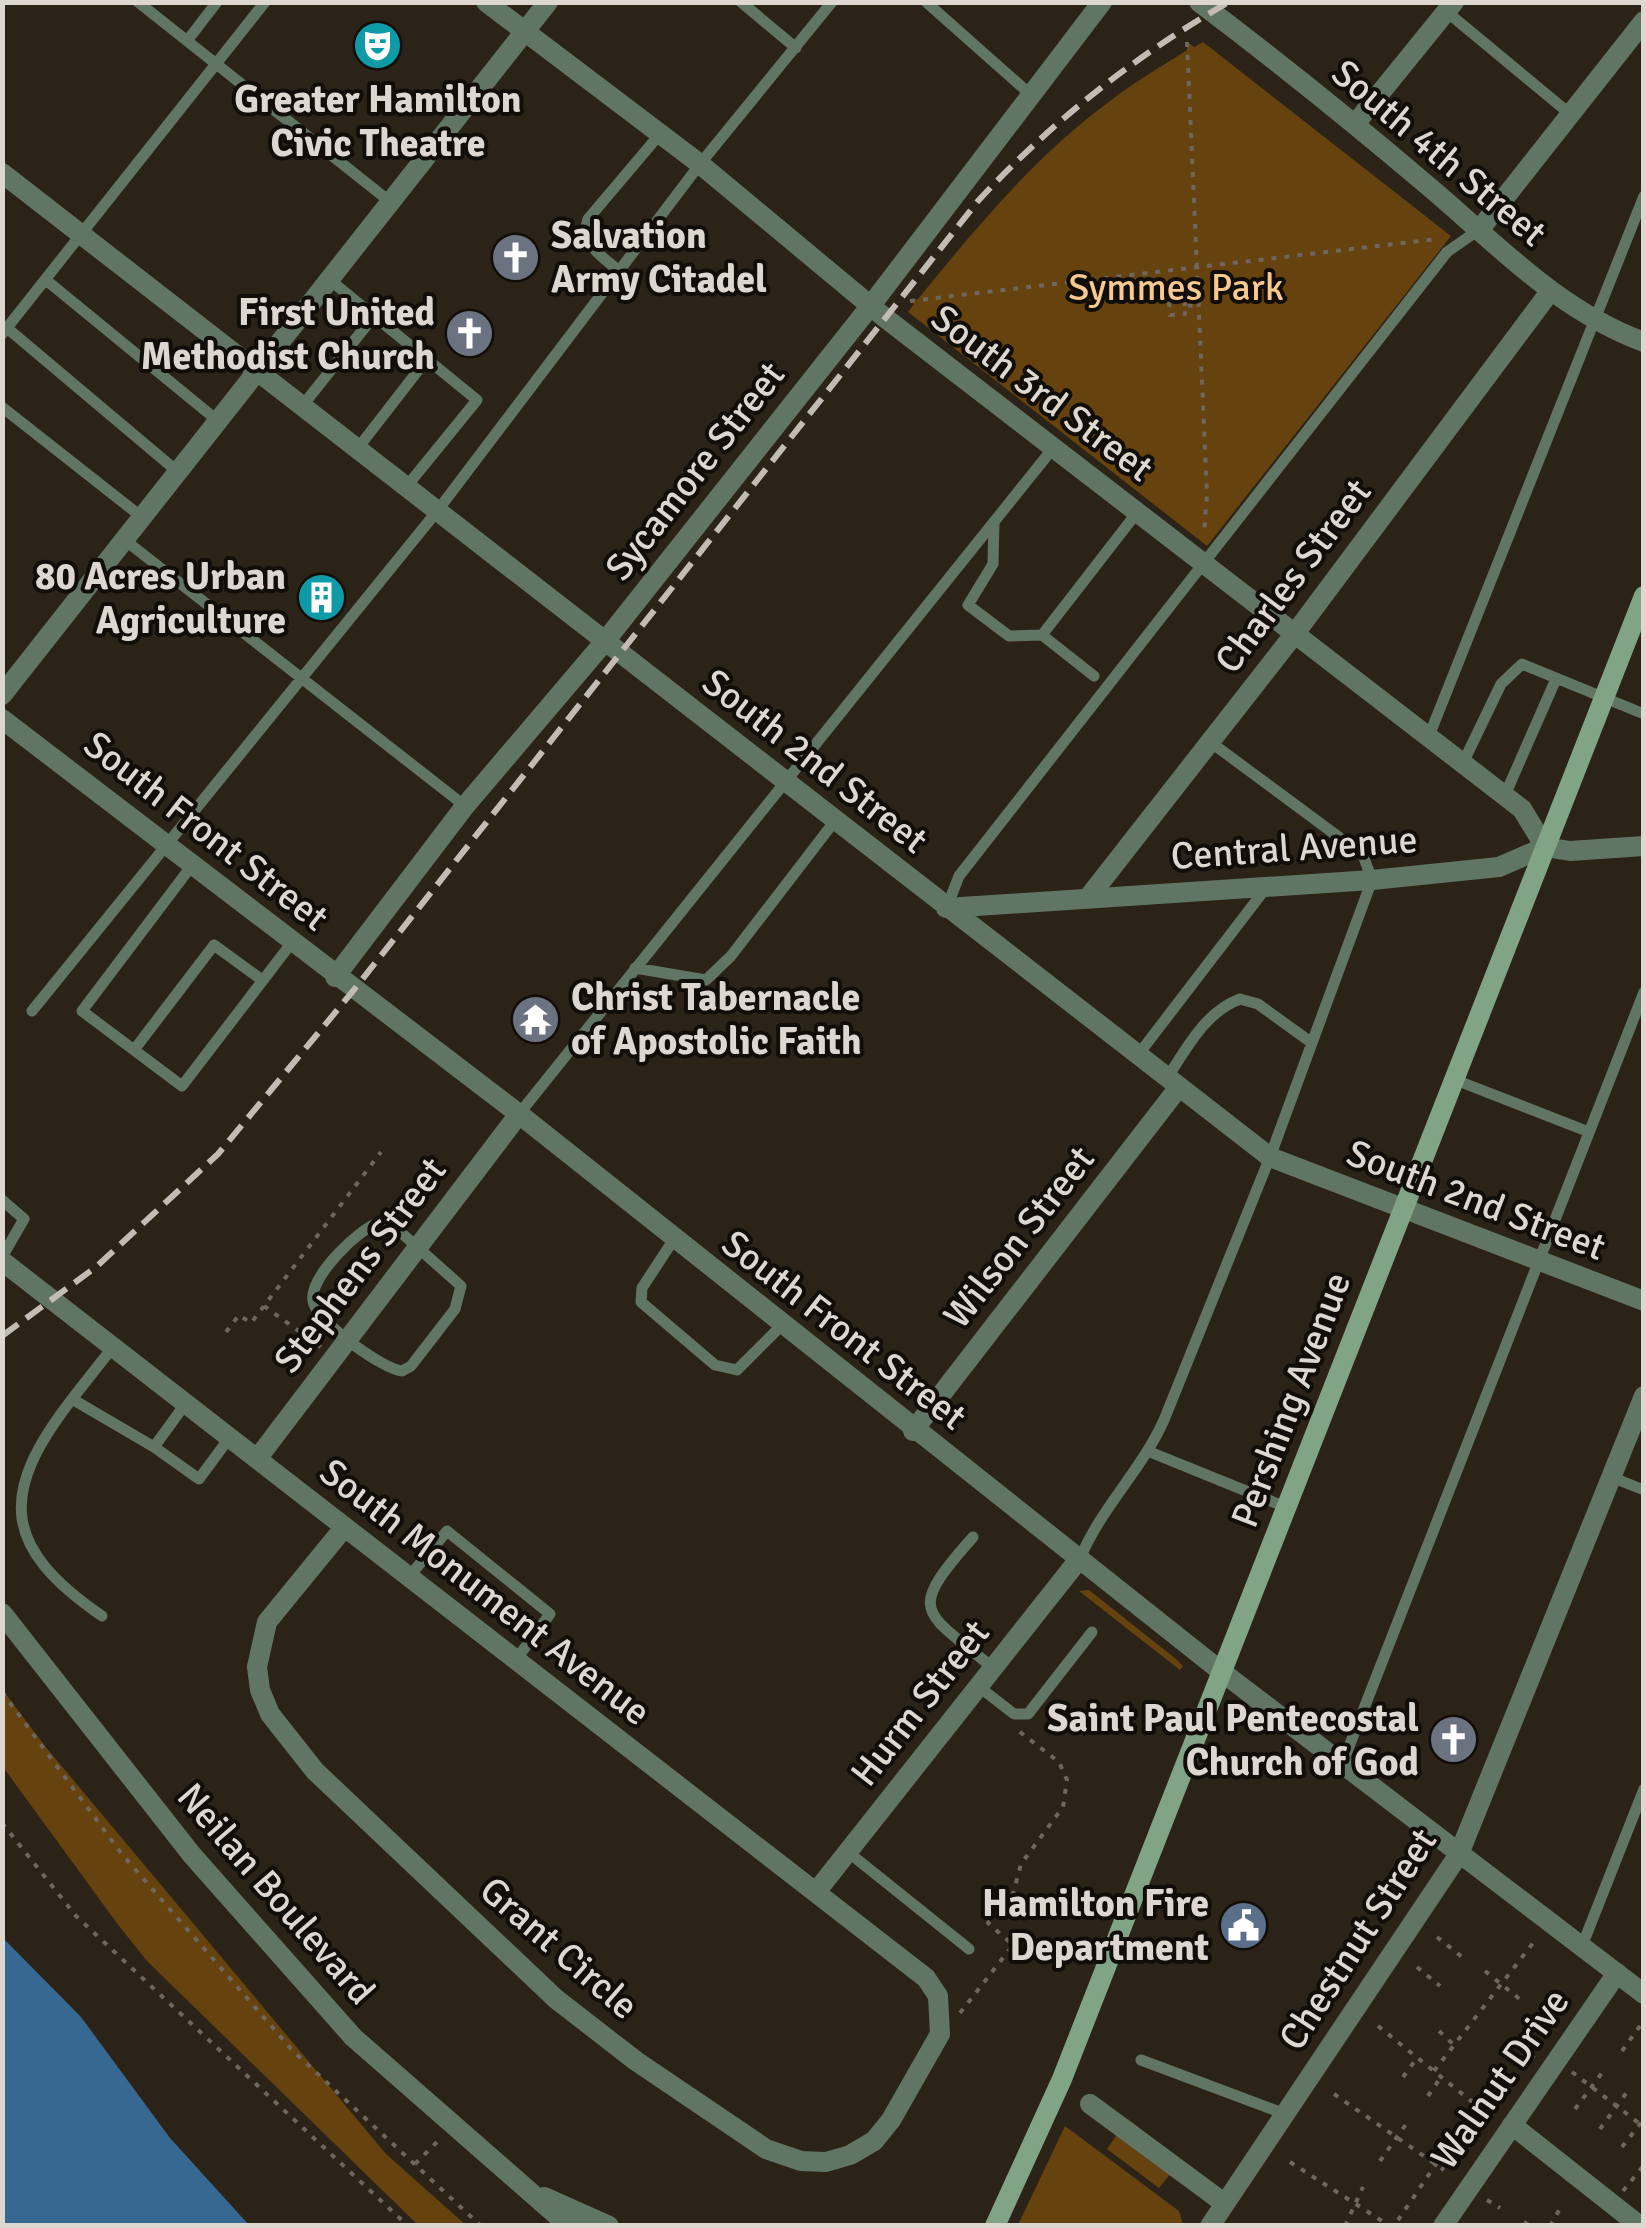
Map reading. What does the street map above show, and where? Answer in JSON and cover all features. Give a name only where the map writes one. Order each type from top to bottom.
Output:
[{"type":"main road","name":"Pershing Avenue","points":[[996,2226],[1062,2079],[1288,1508],[1401,1209],[1604,698],[1640,618],[1644,596]]},
{"type":"street","name":"South 3rd Street","points":[[486,2],[700,164],[872,304],[1522,808],[1545,847]]},
{"type":"street","points":[[2,696],[257,370],[393,204],[548,2]]},
{"type":"street","name":"Sycamore Street","points":[[335,977],[465,806],[606,640],[872,304],[1102,2]]},
{"type":"street","name":"South 4th Street","points":[[1199,2],[1355,124],[1549,292],[1595,321],[1644,342]]},
{"type":"street","points":[[1355,124],[1450,7]]},
{"type":"street","points":[[1480,230],[1644,21]]},
{"type":"street","name":"South 2nd Street","points":[[2,173],[1270,1157],[1644,1301]]},
{"type":"street","name":"Charles Street","points":[[1088,898],[1296,632],[1549,292]]},
{"type":"street","name":"South Front Street","points":[[2,718],[518,1114],[1222,1672],[1644,1994]]},
{"type":"street","name":"Central Avenue","points":[[946,908],[1372,880],[1500,867],[1545,847],[1570,851],[1644,846]]},
{"type":"street","name":"Wilson Street","points":[[914,1430],[1174,1082]]},
{"type":"street","name":"Stephens Street","points":[[257,1459],[518,1114]]},
{"type":"street","name":"South Monument Avenue","points":[[2,1259],[343,1529],[926,1978]]},
{"type":"street","name":"Chestnut Street","points":[[1210,2226],[1459,1854],[1644,1396]]},
{"type":"street","name":"Grant Circle","points":[[343,1529],[268,1622],[257,1667],[260,1690],[270,1714],[316,1771],[556,1999],[766,2149],[801,2161],[826,2162],[850,2156],[874,2141],[891,2120],[940,2034],[938,1996],[926,1978]]},
{"type":"street","name":"Hurm Street","points":[[816,1892],[1080,1558]]},
{"type":"street","name":"Neilan Boulevard","points":[[2,1614],[192,1855],[353,2037],[569,2226]]},
{"type":"street","name":"Walnut Drive","points":[[1443,2226],[1504,2122],[1617,1973]]},
{"type":"street","points":[[1090,2104],[1224,2203]]},
{"type":"street","points":[[1504,2122],[1640,2226]]},
{"type":"street","name":"Neilan Boulevard","points":[[529,2190],[610,2226]]},
{"type":"lane","points":[[138,2],[393,204]]},
{"type":"lane","points":[[187,41],[217,2]]},
{"type":"lane","points":[[178,472],[5,331],[265,2]]},
{"type":"lane","points":[[742,2],[796,48]]},
{"type":"lane","points":[[32,1011],[438,510],[700,164],[832,2]]},
{"type":"lane","points":[[926,2],[1031,95]]},
{"type":"lane","points":[[1450,7],[1570,114]]},
{"type":"lane","points":[[619,272],[588,243],[584,231],[588,219],[660,134]]},
{"type":"lane","points":[[1429,736],[1644,196]]},
{"type":"lane","points":[[946,908],[958,876],[1447,252],[1480,230]]},
{"type":"lane","points":[[46,280],[218,420]]},
{"type":"lane","points":[[330,280],[476,400],[407,486]]},
{"type":"lane","points":[[303,406],[374,316]]},
{"type":"lane","points":[[358,448],[426,359]]},
{"type":"lane","points":[[2,407],[143,518]]},
{"type":"lane","points":[[518,1114],[1055,446]]},
{"type":"lane","points":[[1042,635],[1139,510]]},
{"type":"lane","points":[[994,522],[993,564],[968,605],[1009,636],[1042,635],[1094,676]]},
{"type":"lane","points":[[126,541],[465,806]]},
{"type":"lane","points":[[1464,763],[1513,669],[1522,664],[1644,714]]},
{"type":"lane","points":[[1505,795],[1556,678]]},
{"type":"lane","points":[[1080,1558],[1098,1516],[1150,1452],[1270,1157],[1372,880],[1363,856],[1209,741]]},
{"type":"lane","points":[[634,968],[706,980],[731,956],[834,822]]},
{"type":"lane","points":[[194,864],[82,1010],[182,1086],[292,941]]},
{"type":"lane","points":[[1138,1055],[1268,886]]},
{"type":"lane","points":[[134,1050],[214,945],[262,980]]},
{"type":"lane","points":[[1343,1762],[1644,992]]},
{"type":"lane","points":[[1174,1082],[1198,1031],[1218,1011],[1240,999],[1258,1004],[1312,1043]]},
{"type":"lane","points":[[1453,1080],[1589,1132]]},
{"type":"lane","points":[[2,1200],[24,1219],[23,1228],[2,1259]]},
{"type":"lane","points":[[380,1222],[418,1246],[461,1286],[455,1309],[412,1366],[402,1371],[386,1366],[348,1339],[319,1314],[313,1302],[314,1288],[364,1227],[380,1222]]},
{"type":"lane","points":[[674,1239],[651,1271],[641,1302],[715,1366],[738,1370],[782,1325]]},
{"type":"lane","points":[[12,1476],[113,1347]]},
{"type":"lane","points":[[72,1399],[200,1479],[230,1438]]},
{"type":"lane","points":[[154,1447],[186,1403]]},
{"type":"lane","points":[[1150,1452],[1288,1508]]},
{"type":"lane","points":[[1611,1477],[1644,1490]]},
{"type":"lane","points":[[6,1510],[15,1536],[61,1589],[102,1616]]},
{"type":"lane","points":[[408,1578],[447,1530],[550,1614],[516,1661]]},
{"type":"lane","points":[[973,1537],[934,1581],[928,1601],[939,1626],[993,1668]]},
{"type":"lane","points":[[978,1686],[1014,1714],[1028,1714],[1092,1632]]},
{"type":"lane","points":[[1582,1946],[1644,1788]]},
{"type":"lane","points":[[848,1852],[969,1949]]},
{"type":"lane","points":[[1141,2060],[1285,2114]]},
{"type":"path","points":[[1187,42],[1207,494],[1204,533]]},
{"type":"path","points":[[910,300],[1442,238]]},
{"type":"path","points":[[1184,298],[1184,306],[1185,314],[1170,315],[1169,299],[1184,298]]},
{"type":"path","points":[[1184,306],[1200,305]]},
{"type":"path","points":[[226,1332],[239,1315],[251,1323],[381,1152]]},
{"type":"path","points":[[264,1306],[321,1347]]},
{"type":"path","points":[[2,1692],[121,1853],[269,2022],[481,2226]]},
{"type":"path","points":[[959,2014],[1014,1945],[988,1923],[1013,1894],[1021,1864],[1063,1807],[1066,1780],[1059,1762],[1003,1719]]},
{"type":"path","points":[[2,1823],[76,1916],[408,2226]]},
{"type":"path","points":[[1436,1937],[1462,1957]]},
{"type":"path","points":[[1434,2071],[1533,1943]]},
{"type":"path","points":[[1416,1968],[1440,1986]]},
{"type":"path","points":[[1485,1971],[1522,2001]]},
{"type":"path","points":[[1542,2018],[1559,2030]]},
{"type":"path","points":[[1378,2026],[1476,2105],[1504,2122]]},
{"type":"path","points":[[1622,2051],[1640,2026]]},
{"type":"path","points":[[1439,2031],[1454,2045]]},
{"type":"path","points":[[1520,2047],[1538,2060]]},
{"type":"path","points":[[1403,2076],[1418,2058]]},
{"type":"path","points":[[1564,2066],[1642,2124],[1622,2147]]},
{"type":"path","points":[[1575,2109],[1602,2073]]},
{"type":"path","points":[[1428,2096],[1442,2077]]},
{"type":"path","points":[[1496,2079],[1514,2093]]},
{"type":"path","points":[[1600,2129],[1626,2092]]},
{"type":"path","points":[[1334,2094],[1444,2170]]},
{"type":"path","points":[[1290,2162],[1392,2226],[1476,2105]]},
{"type":"path","points":[[1380,2161],[1409,2120]]},
{"type":"path","points":[[416,2164],[453,2126]]},
{"type":"path","points":[[1618,2199],[1644,2165]]},
{"type":"path","points":[[1346,2226],[1363,2186]]},
{"type":"path","points":[[1478,2195],[1500,2208]]},
{"type":"path","points":[[1550,2226],[1562,2205]]},
{"type":"path","points":[[1524,2222],[1530,2226]]},
{"type":"green space","name":"Symmes Park","points":[[1187,42],[1194,47],[1203,42],[1451,236],[1207,546],[908,312],[914,304],[910,301],[918,299],[1032,169],[1110,101],[1187,50]]},
{"type":"green space","points":[[1089,1590],[1176,1659],[1183,1666],[1180,1670],[1079,1591]]},
{"type":"green space","points":[[2,1689],[44,1745],[386,2154],[466,2225],[418,2225],[147,1961],[3,1767]]},
{"type":"green space","points":[[1128,2119],[1181,2161],[1159,2188],[1107,2149]]},
{"type":"green space","points":[[1065,2126],[1179,2211],[1183,2225],[1018,2225]]},
{"type":"water","points":[[2,1937],[81,2017],[170,2138],[249,2225],[3,2225]]},
{"type":"railway","points":[[2,1336],[96,1267],[218,1154],[353,991],[978,201],[1035,144],[1096,92],[1161,44],[1229,2]]},
{"type":"place","name":"Greater Hamilton Civic Theatre","points":[[378,45]]},
{"type":"place","name":"Salvation Army Citadel","points":[[516,257]]},
{"type":"place","name":"First United Methodist Church","points":[[470,334]]},
{"type":"place","name":"80 Acres Urban Agriculture","points":[[321,598]]},
{"type":"place","name":"Christ Tabernacle of Apostolic Faith","points":[[536,1019]]},
{"type":"place","name":"Saint Paul Pentecostal Church of God","points":[[1454,1740]]},
{"type":"place","name":"Hamilton Fire Department","points":[[1244,1925]]}]
